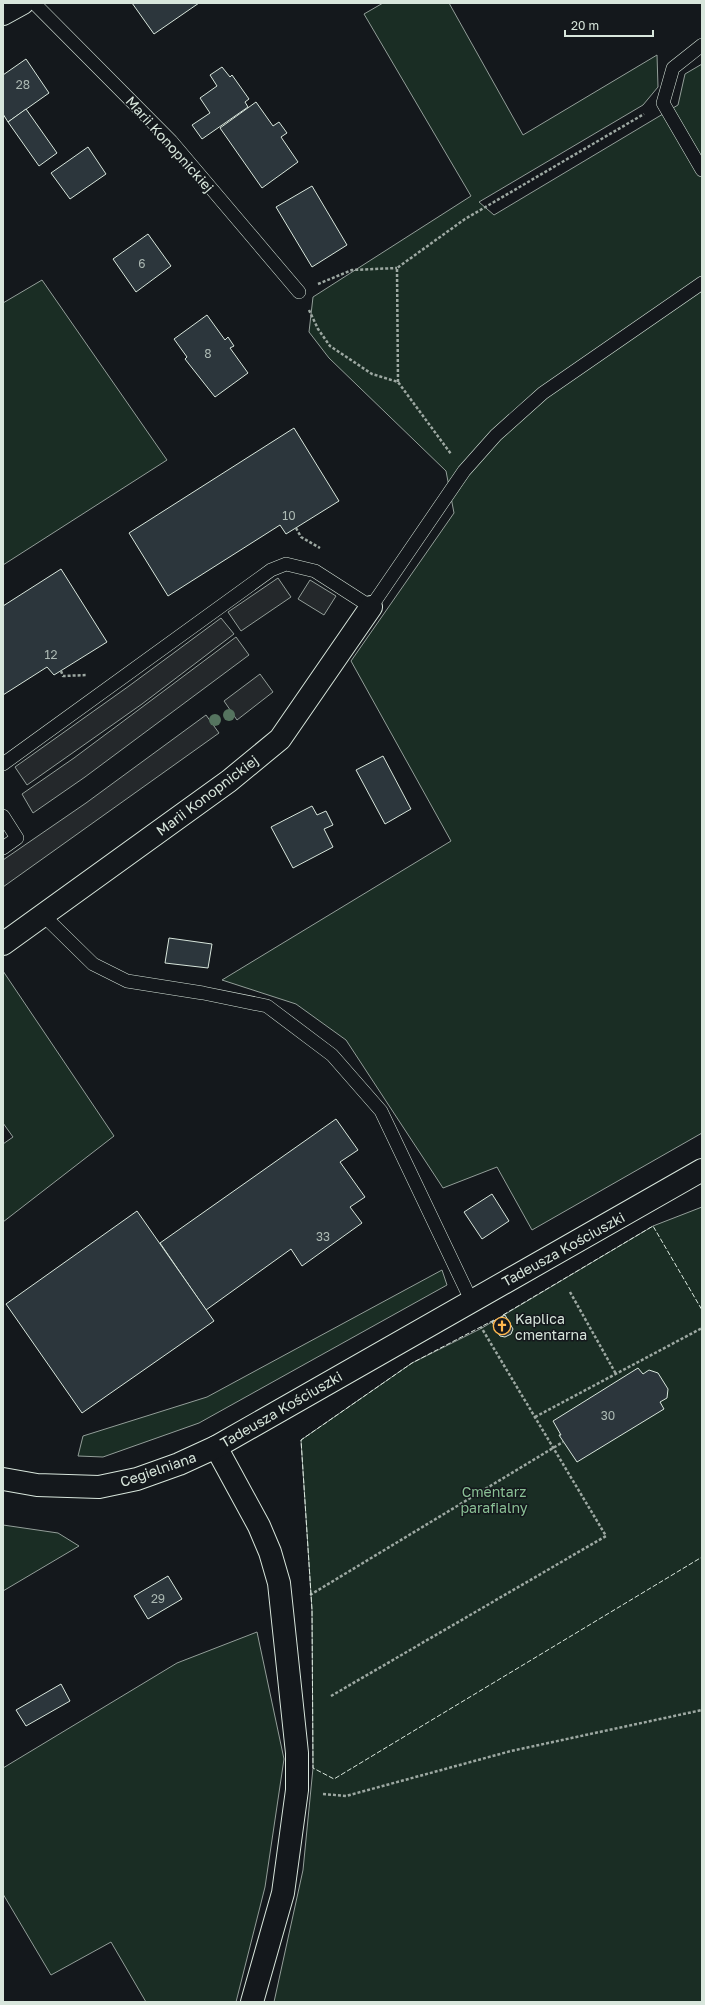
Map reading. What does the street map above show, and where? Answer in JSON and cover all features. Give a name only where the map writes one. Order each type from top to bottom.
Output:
[{"type":"street","points":[[3,14],[23,3]]},
{"type":"street","name":"Marii Konopnickiej","points":[[3,944],[229,781],[280,739],[371,607]]},
{"type":"street","name":"Tadeusza Kościuszki","points":[[252,2002],[283,1893],[297,1790],[297,1753],[279,1583],[270,1552],[259,1526],[216,1447],[471,1300],[702,1170]]},
{"type":"street","name":"Cegielniana","points":[[3,1479],[37,1485],[99,1487],[137,1479],[179,1464],[216,1447]]},
{"type":"lane","name":"Marii Konopnickiej","points":[[34,3],[170,141],[299,292]]},
{"type":"lane","points":[[702,45],[673,68],[663,103],[702,170]]},
{"type":"lane","points":[[3,764],[271,570],[286,564],[315,571],[371,607],[464,471],[496,435],[543,393],[702,283]]},
{"type":"lane","points":[[3,816],[17,838],[3,848]]},
{"type":"lane","points":[[43,915],[94,964],[127,981],[203,993],[267,1006],[332,1055],[381,1111],[471,1300]]},
{"type":"path","points":[[398,382],[372,374],[330,346],[318,329],[299,292],[352,270],[397,268],[466,219],[663,103]]},
{"type":"path","points":[[397,268],[398,382],[464,471]]},
{"type":"path","points":[[296,528],[301,537]]},
{"type":"path","points":[[570,1292],[616,1374]]},
{"type":"path","points":[[331,1696],[606,1536],[482,1328],[471,1300]]},
{"type":"path","points":[[535,1417],[702,1328]]},
{"type":"path","points":[[310,1595],[563,1442]]},
{"type":"path","points":[[297,1790],[346,1796],[512,1751],[702,1710]]},
{"type":"green space","points":[[383,3],[449,3],[523,135],[657,55],[658,87],[643,105],[479,202],[494,215],[678,105],[685,74],[702,64],[702,1133],[532,1230],[497,1167],[443,1188],[346,1040],[296,1004],[222,980],[451,841],[351,661],[454,513],[446,471],[329,358],[309,332],[313,297],[471,196],[364,14]]},
{"type":"green space","points":[[42,280],[167,460],[3,565],[3,303]]},
{"type":"green space","points":[[3,971],[114,1136],[3,1222],[3,1144],[13,1137],[3,1123]]},
{"type":"green space","name":"Cmentarz parafialny","points":[[702,1207],[702,2002],[274,2002],[303,1870],[313,1768],[312,1610],[301,1440],[412,1363],[482,1328],[653,1226]]},
{"type":"green space","points":[[442,1270],[447,1285],[199,1423],[103,1457],[78,1456],[83,1436],[207,1397]]},
{"type":"green space","points":[[3,1525],[58,1533],[79,1546],[3,1591]]},
{"type":"green space","points":[[257,1632],[284,1759],[265,1887],[236,2002],[146,2002],[111,1942],[51,1975],[3,1894],[3,1768],[177,1663]]},
{"type":"shaded area","points":[[278,578],[291,597],[241,631],[228,612]]},
{"type":"shaded area","points":[[310,580],[336,596],[324,615],[298,599]]},
{"type":"shaded area","points":[[221,618],[234,634],[142,704],[27,785],[15,767]]},
{"type":"shaded area","points":[[236,637],[249,655],[85,777],[33,813],[22,794],[74,758]]},
{"type":"shaded area","points":[[260,674],[273,692],[237,720],[224,701]]},
{"type":"shaded area","points":[[206,715],[219,733],[3,887],[3,860],[86,803]]},
{"type":"building","points":[[132,3],[199,3],[154,34]]},
{"type":"building","points":[[26,59],[49,93],[8,122],[3,114],[3,75]]},
{"type":"building","points":[[222,67],[230,77],[232,75],[249,99],[245,102],[248,107],[202,139],[192,125],[210,113],[200,98],[217,86],[210,75]]},
{"type":"building","points":[[256,102],[273,126],[279,122],[287,133],[281,137],[298,162],[262,188],[220,128]]},
{"type":"building","points":[[26,109],[57,153],[39,166],[8,122]]},
{"type":"building","points":[[88,147],[106,174],[70,199],[51,173]]},
{"type":"building","points":[[312,186],[347,245],[312,267],[276,207]]},
{"type":"building","points":[[148,234],[171,266],[136,292],[113,259]]},
{"type":"building","points":[[207,315],[225,340],[228,337],[234,346],[230,348],[248,373],[215,397],[185,359],[187,357],[174,339]]},
{"type":"building","points":[[294,428],[339,501],[286,534],[280,525],[168,596],[129,533]]},
{"type":"building","points":[[61,569],[107,642],[54,675],[47,667],[3,695],[3,606]]},
{"type":"building","points":[[383,756],[411,809],[385,824],[356,770]]},
{"type":"building","points":[[312,806],[317,815],[326,811],[333,825],[324,829],[333,847],[293,868],[271,827]]},
{"type":"building","points":[[169,938],[212,944],[208,968],[165,963]]},
{"type":"building","points":[[336,1119],[358,1150],[340,1162],[365,1197],[350,1207],[362,1223],[302,1266],[291,1249],[206,1310],[160,1243]]},
{"type":"building","points":[[492,1194],[509,1221],[482,1239],[464,1212]]},
{"type":"building","points":[[137,1211],[214,1321],[82,1413],[6,1304]]},
{"type":"building","name":"Kaplica cmentarna","points":[[505,1315],[513,1329],[511,1334],[505,1337],[500,1336],[492,1322]]},
{"type":"building","points":[[638,1368],[643,1374],[649,1370],[658,1373],[668,1389],[667,1398],[660,1402],[664,1409],[577,1462],[559,1435],[561,1435],[553,1421]]},
{"type":"building","points":[[168,1576],[182,1599],[148,1619],[134,1596]]},
{"type":"building","points":[[61,1684],[70,1701],[26,1726],[16,1710]]},
{"type":"fence","points":[[503,1315],[653,1226],[702,1310]]},
{"type":"fence","points":[[494,1320],[412,1363],[301,1440],[312,1610],[313,1768],[334,1779],[702,1557]]},
{"type":"place","name":"Kaplica cmentarna","points":[[502,1326]]}]
